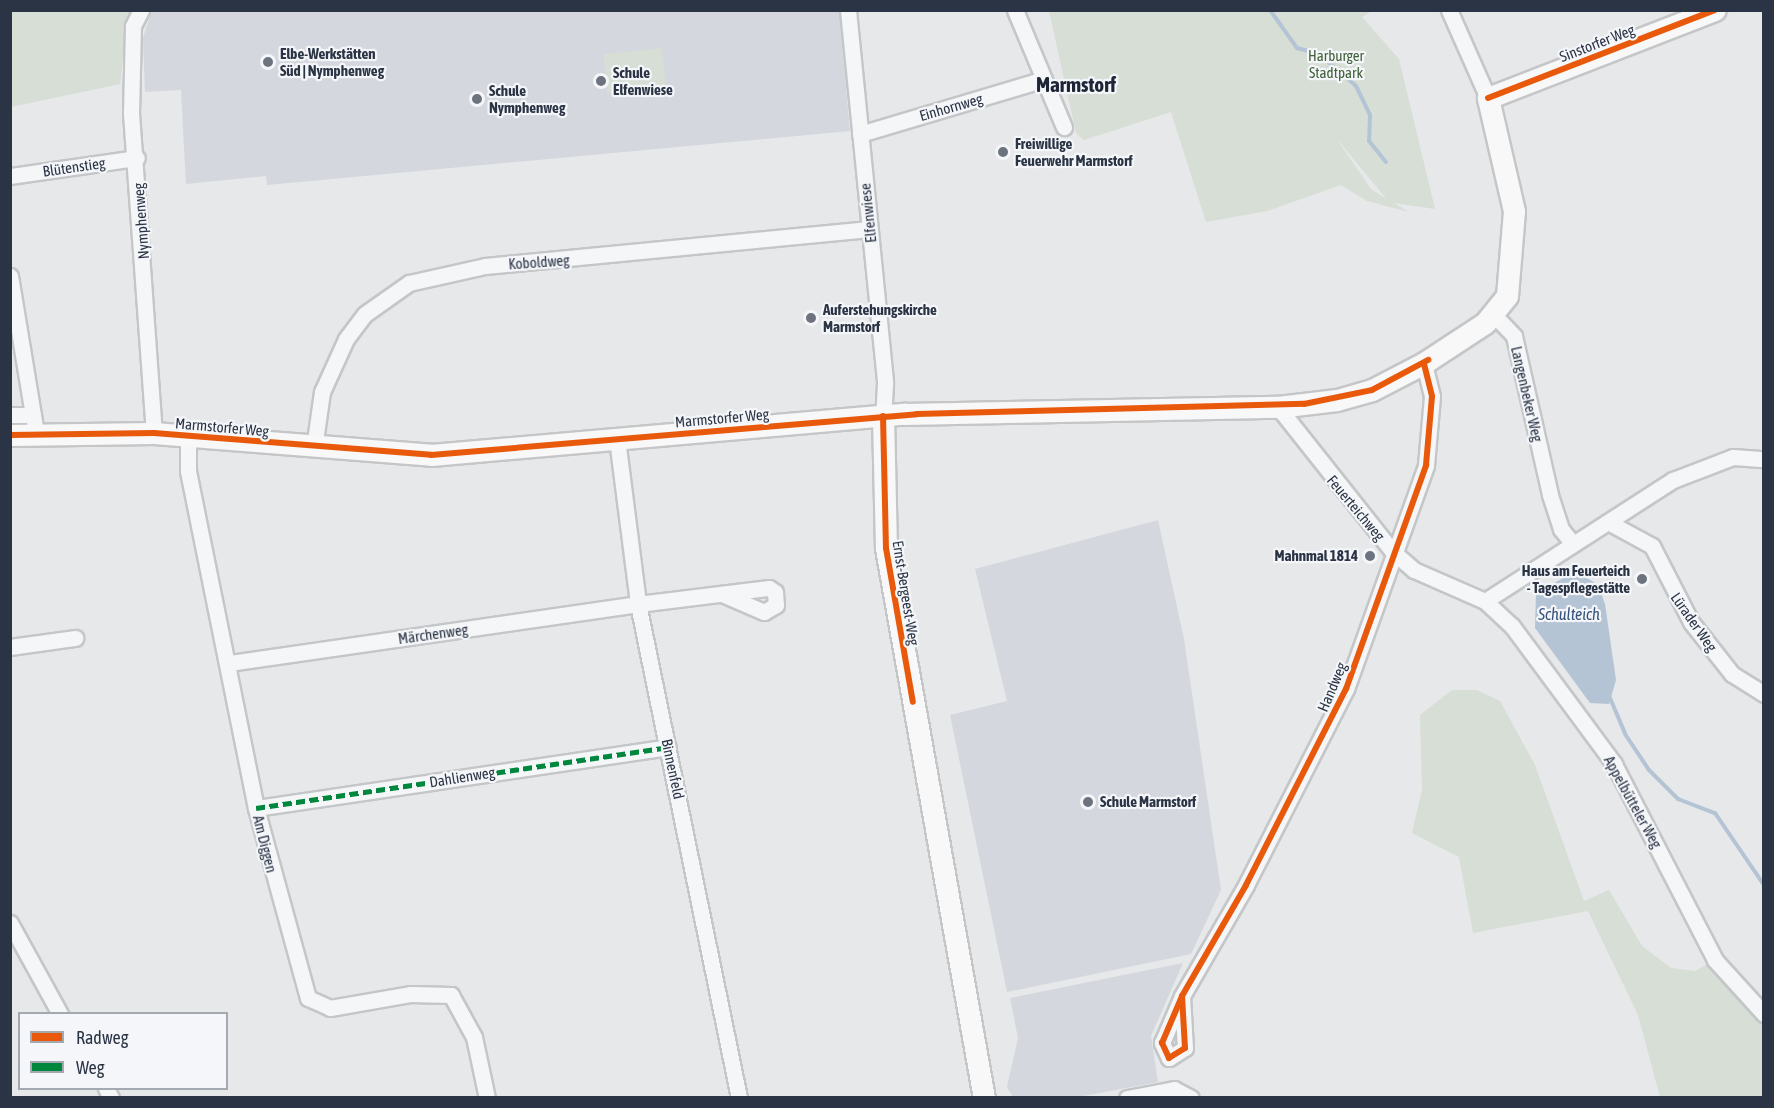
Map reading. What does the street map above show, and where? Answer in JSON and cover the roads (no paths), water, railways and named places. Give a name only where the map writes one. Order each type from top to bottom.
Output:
[{"type":"street","name":"Nymphenweg","points":[[141,10],[133,26],[131,113],[137,158],[154,433]]},
{"type":"street","name":"Elfenwiese","points":[[848,10],[886,390],[883,416]]},
{"type":"street","points":[[1015,10],[1041,80],[1064,127]]},
{"type":"street","points":[[1449,10],[1488,98],[1514,211],[1512,281],[1494,315]]},
{"type":"street","name":"Sinstorfer Weg","points":[[1488,98],[1715,10]]},
{"type":"street","name":"Einhornweg","points":[[860,134],[1041,80]]},
{"type":"street","name":"Blütenstieg","points":[[10,176],[137,158]]},
{"type":"street","name":"Koboldweg","points":[[314,448],[322,392],[346,339],[365,314],[409,283],[485,266],[869,229]]},
{"type":"street","points":[[10,276],[34,424]]},
{"type":"street","name":"Marmstorfer Weg","points":[[10,415],[34,424],[188,435],[314,448],[431,455],[883,416],[1278,407],[1354,396],[1424,363],[1494,315]]},
{"type":"street","name":"Langenbeker Weg","points":[[1494,315],[1514,336],[1550,495],[1561,529],[1573,544]]},
{"type":"street","name":"Handweg","points":[[1182,996],[1249,881],[1346,689],[1392,551],[1426,465],[1432,396],[1424,363]]},
{"type":"street","name":"Feuerteichweg","points":[[1278,407],[1392,551],[1414,570],[1485,601]]},
{"type":"street","name":"Ernst-Bergeest-Weg","points":[[883,416],[889,566],[984,1098]]},
{"type":"street","name":"Marmstorfer Weg","points":[[10,435],[34,424]]},
{"type":"street","name":"Am Diggen","points":[[188,435],[188,471],[229,663],[256,808],[308,998],[330,1008],[410,994],[451,995],[474,1037],[488,1098]]},
{"type":"street","name":"Binnenfeld","points":[[617,439],[638,604],[739,1098]]},
{"type":"street","points":[[1485,601],[1673,480],[1716,462],[1764,459]]},
{"type":"street","name":"Lürader Weg","points":[[1608,522],[1652,546],[1691,622],[1732,674],[1764,694]]},
{"type":"street","name":"Märchenweg","points":[[229,663],[722,594]]},
{"type":"street","name":"Appelbütteler Weg","points":[[1485,601],[1512,626],[1614,764],[1715,960],[1764,1014]]},
{"type":"street","points":[[10,647],[75,638]]},
{"type":"street","name":"Dahlienweg","points":[[256,808],[668,747]]},
{"type":"street","points":[[10,923],[59,1012]]},
{"type":"street","points":[[1127,1098],[1169,1090],[1189,1096]]},
{"type":"water","name":"Schulteich","points":[[1576,571],[1598,585],[1605,604],[1616,680],[1609,704],[1590,703],[1535,628],[1536,593]]},
{"type":"waterway","points":[[1270,10],[1297,48],[1319,54],[1356,86],[1370,115],[1369,141],[1386,162]]},
{"type":"waterway","points":[[1610,698],[1625,734],[1649,770],[1678,799],[1715,813],[1764,885]]},
{"type":"place","name":"Elbe-Werkstätten Süd | Nymphenweg","points":[[268,62]]},
{"type":"place","name":"Schule Elfenwiese","points":[[601,81]]},
{"type":"place","name":"Schule Nymphenweg","points":[[477,99]]},
{"type":"place","name":"Freiwillige Feuerwehr Marmstorf","points":[[1003,152]]},
{"type":"place","name":"Auferstehungskirche Marmstorf","points":[[811,318]]},
{"type":"place","name":"Mahnmal 1814","points":[[1370,556]]},
{"type":"place","name":"Haus am Feuerteich - Tagespflegestätte","points":[[1642,579]]},
{"type":"place","name":"Schule Marmstorf","points":[[1088,802]]},
{"type":"district","name":"Marmstorf","points":[[1076,84]]},
{"type":"park label","name":"Harburger Stadtpark","points":[[1336,64]]}]
